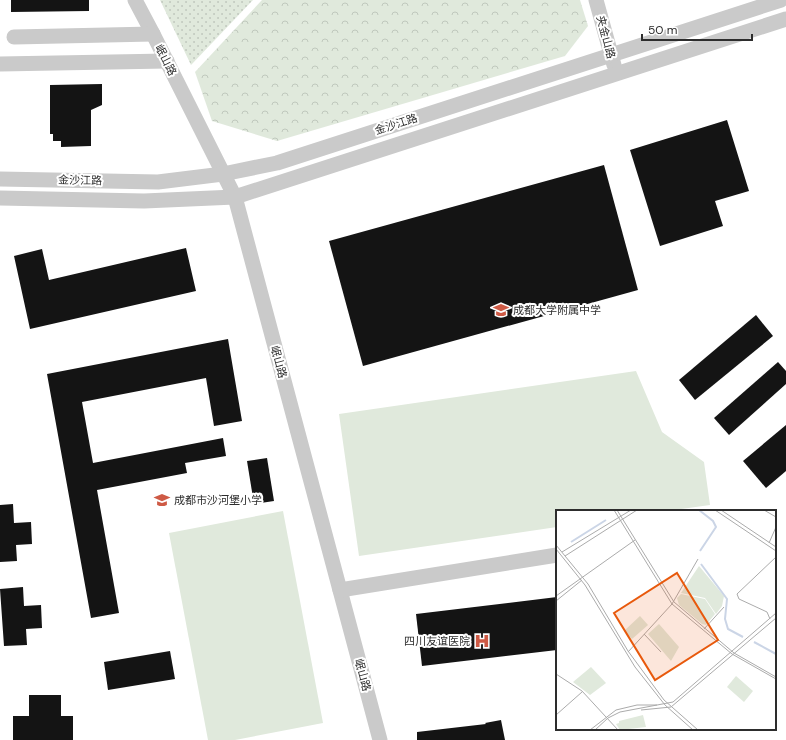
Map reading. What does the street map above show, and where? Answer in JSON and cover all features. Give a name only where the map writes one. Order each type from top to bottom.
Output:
[{"type":"street","name":"岷山路","points":[[135,0],[154,34],[235,197],[380,740]]},
{"type":"street","name":"夹金山路","points":[[596,0],[616,73]]},
{"type":"street","name":"金沙江路","points":[[0,178],[158,182],[223,174],[277,163],[781,0]]},
{"type":"street","points":[[0,198],[144,201],[235,197],[786,19]]},
{"type":"street","points":[[14,37],[154,34]]},
{"type":"street","points":[[0,64],[167,61]]},
{"type":"street","points":[[340,590],[556,555]]},
{"type":"green space","points":[[160,0],[253,0],[191,65]]},
{"type":"green space","points":[[262,0],[580,0],[588,26],[565,56],[277,141],[212,121],[195,72]]},
{"type":"green space","points":[[636,371],[662,432],[704,462],[710,505],[674,510],[556,510],[556,527],[359,556],[339,414]]},
{"type":"green space","points":[[283,511],[323,723],[235,740],[208,740],[169,533]]},
{"type":"building","points":[[11,0],[89,0],[89,11],[11,12]]},
{"type":"building","points":[[102,84],[102,105],[91,110],[91,146],[61,147],[61,141],[53,141],[53,134],[50,134],[50,85]]},
{"type":"building","points":[[727,120],[749,191],[715,201],[723,226],[660,246],[630,150]]},
{"type":"building","points":[[604,165],[638,290],[363,366],[329,241]]},
{"type":"building","points":[[186,248],[196,291],[30,329],[14,256],[42,249],[49,280]]},
{"type":"building","points":[[756,315],[773,336],[695,400],[679,380]]},
{"type":"building","points":[[228,339],[242,421],[214,426],[206,378],[82,402],[93,463],[223,438],[226,456],[185,463],[187,473],[97,490],[119,613],[91,618],[47,374]]},
{"type":"building","points":[[778,362],[786,371],[786,384],[729,435],[714,418]]},
{"type":"building","points":[[786,425],[786,471],[766,488],[743,461]]},
{"type":"building","points":[[267,458],[274,501],[254,504],[247,461]]},
{"type":"building","points":[[13,504],[14,523],[31,522],[32,544],[16,545],[17,561],[0,562],[0,505]]},
{"type":"building","points":[[23,587],[24,606],[41,605],[42,628],[26,629],[27,645],[4,646],[0,589]]},
{"type":"building","points":[[556,597],[556,650],[422,666],[416,614]]},
{"type":"building","points":[[170,651],[175,679],[108,690],[104,662]]},
{"type":"building","points":[[29,695],[61,695],[61,716],[73,716],[73,740],[13,740],[13,716],[29,716]]},
{"type":"building","points":[[501,720],[505,740],[417,740],[417,732],[486,724],[485,723]]},
{"type":"place","name":"成都大学附属中学","points":[[501,310]]},
{"type":"place","name":"成都市沙河堡小学","points":[[162,500]]},
{"type":"place","name":"四川友谊医院","points":[[482,641]]}]
